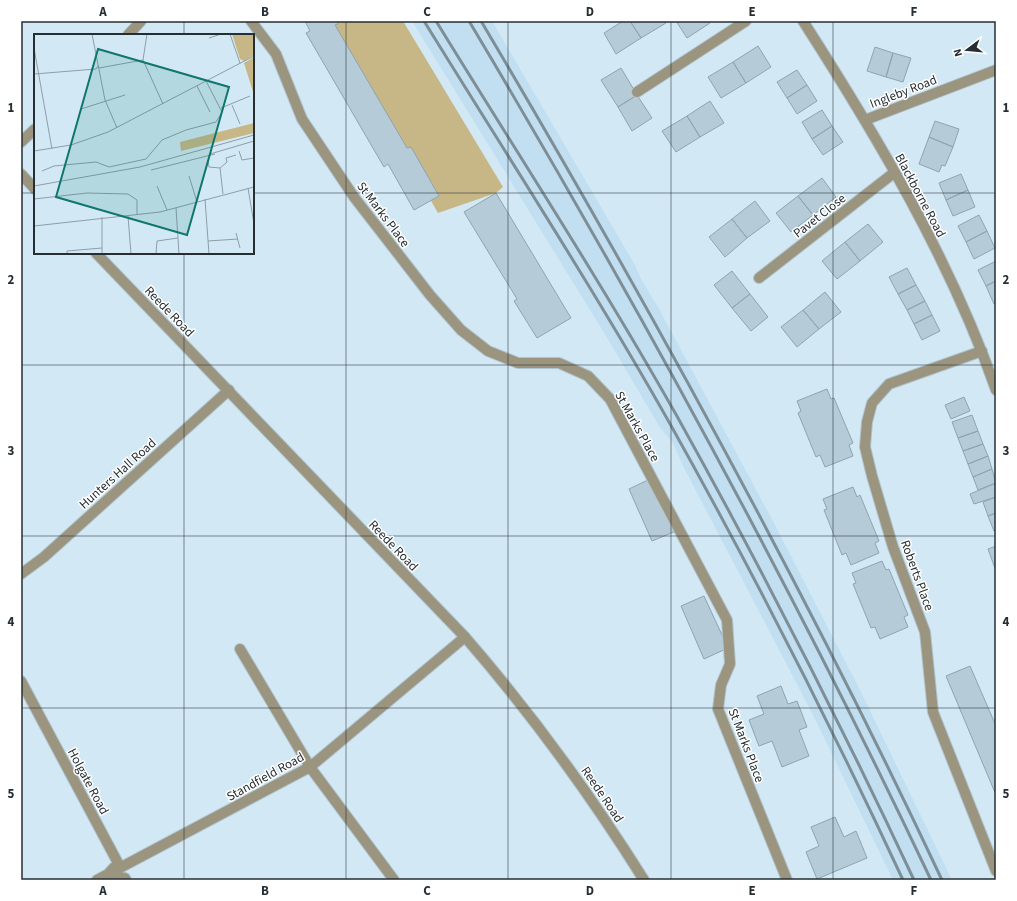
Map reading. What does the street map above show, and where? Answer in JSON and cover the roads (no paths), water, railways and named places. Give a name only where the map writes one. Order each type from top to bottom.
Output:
[{"type":"street","points":[[129,34],[141,21]]},
{"type":"street","name":"St Marks Place","points":[[251,21],[276,54],[302,119],[354,198],[430,295],[461,330],[488,352],[518,363],[559,363],[588,376],[610,398],[727,620],[730,664],[721,685],[718,709],[787,880]]},
{"type":"street","points":[[637,92],[746,21]]},
{"type":"street","name":"Blackborne Road","points":[[803,21],[865,120],[919,215],[982,351],[996,390]]},
{"type":"street","name":"Ingleby Road","points":[[865,120],[996,70]]},
{"type":"street","points":[[21,142],[34,130]]},
{"type":"street","name":"Pavet Close","points":[[759,278],[895,172]]},
{"type":"street","points":[[21,174],[34,188]]},
{"type":"street","name":"Reede Road","points":[[97,254],[465,637],[508,687],[571,770],[644,880]]},
{"type":"street","name":"Roberts Place","points":[[982,351],[889,384],[872,404],[867,422],[865,447],[893,548],[925,632],[933,712],[996,872]]},
{"type":"street","name":"Hunters Hall Road","points":[[21,574],[44,557],[229,390]]},
{"type":"street","name":"Standfield Road","points":[[97,880],[310,768],[465,637]]},
{"type":"street","points":[[240,649],[310,768],[394,880]]},
{"type":"street","name":"Holgate Road","points":[[21,681],[118,863],[108,874]]},
{"type":"street","points":[[108,874],[125,878],[126,880]]},
{"type":"railway","points":[[424,21],[579,270],[669,422],[761,592],[848,764],[903,880]]},
{"type":"railway","points":[[436,21],[620,318],[678,418],[800,647],[914,880]]},
{"type":"railway","points":[[469,21],[592,232],[710,445],[824,661],[931,880]]},
{"type":"railway","points":[[481,21],[604,232],[722,445],[835,661],[942,880]]}]
